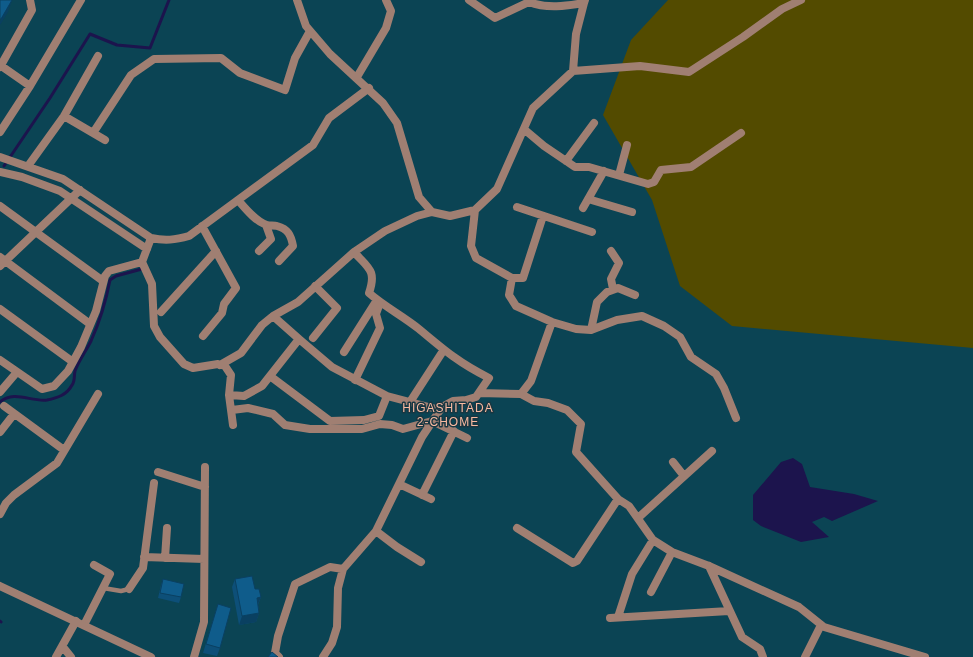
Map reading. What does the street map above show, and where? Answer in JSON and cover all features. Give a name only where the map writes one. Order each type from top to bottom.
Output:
[{"type":"street","points":[[30,0],[32,10],[0,66],[30,86]]},
{"type":"street","points":[[0,132],[30,86],[80,0]]},
{"type":"street","points":[[296,0],[306,26],[310,31],[330,54],[369,88],[383,103],[397,123],[419,197],[432,212]]},
{"type":"street","points":[[357,77],[386,28],[391,11],[386,0]]},
{"type":"street","points":[[469,0],[495,18],[529,2],[540,6],[565,6],[585,1],[576,34],[573,71]]},
{"type":"street","points":[[151,238],[142,262],[152,284],[154,326],[160,337],[184,364],[193,368],[220,364],[241,353],[262,325],[273,316],[298,302],[354,252],[385,231],[417,216],[432,212],[450,216],[475,210],[497,189],[511,156],[525,130],[533,108],[573,71],[640,66],[689,72],[743,37],[782,9],[801,0]]},
{"type":"street","points":[[93,133],[131,75],[154,59],[221,58],[240,73],[285,90],[295,58],[310,31]]},
{"type":"street","points":[[28,166],[64,116],[98,56]]},
{"type":"street","points":[[0,157],[63,179],[151,238],[173,240],[188,236],[313,145],[329,118],[369,88]]},
{"type":"street","points":[[64,116],[104,140]]},
{"type":"street","points":[[566,161],[594,123]]},
{"type":"street","points":[[525,130],[575,167],[589,167],[648,184],[654,182],[661,170],[691,167],[741,133]]},
{"type":"street","points":[[619,175],[627,145]]},
{"type":"street","points":[[583,208],[604,171]]},
{"type":"street","points":[[0,172],[22,177],[60,191],[147,249]]},
{"type":"street","points":[[80,190],[2,261],[90,324]]},
{"type":"street","points":[[588,199],[632,212]]},
{"type":"street","points":[[238,200],[248,211],[266,225],[276,226],[287,230],[291,234],[293,246],[279,261]]},
{"type":"street","points":[[0,206],[103,282]]},
{"type":"street","points":[[517,207],[592,232]]},
{"type":"street","points":[[475,210],[471,246],[476,258],[512,278],[523,278],[544,216]]},
{"type":"street","points":[[259,251],[271,239],[266,225]]},
{"type":"street","points":[[202,226],[236,288],[224,304],[222,313],[203,336]]},
{"type":"street","points":[[161,312],[216,251]]},
{"type":"street","points":[[611,251],[619,262],[611,279],[613,288]]},
{"type":"street","points":[[323,657],[332,643],[337,627],[338,588],[343,569],[376,531],[422,437],[440,410],[453,401],[466,400],[476,397],[489,378],[465,366],[443,351],[418,329],[369,293],[374,280],[372,272],[354,252]]},
{"type":"street","points":[[0,360],[42,389],[54,386],[68,372],[73,362],[96,311],[104,276],[109,271],[142,262]]},
{"type":"street","points":[[512,278],[509,295],[516,306],[552,322],[576,329],[591,330],[617,320],[642,316],[664,326],[680,337],[691,357],[716,374],[724,388],[736,418]]},
{"type":"street","points":[[314,338],[336,308],[315,286]]},
{"type":"street","points":[[591,330],[597,302],[613,288],[618,288],[635,295]]},
{"type":"street","points":[[344,352],[378,301]]},
{"type":"street","points":[[355,380],[380,328],[376,314],[378,301]]},
{"type":"street","points":[[0,309],[73,362]]},
{"type":"street","points":[[273,316],[332,367],[355,380],[387,396],[440,410]]},
{"type":"street","points":[[521,394],[531,381],[552,322]]},
{"type":"street","points":[[230,395],[244,396],[262,386],[299,339]]},
{"type":"street","points":[[410,402],[443,351]]},
{"type":"street","points":[[220,364],[225,366],[231,375],[230,395],[233,425]]},
{"type":"street","points":[[0,392],[17,372]]},
{"type":"street","points":[[270,376],[330,421],[364,420],[379,416],[387,396]]},
{"type":"street","points":[[479,393],[521,394],[534,401],[548,403],[567,410],[581,424],[576,452],[618,499],[629,506],[653,540],[672,552],[709,566],[799,607],[821,625],[925,657]]},
{"type":"street","points":[[0,514],[6,503],[14,495],[57,463],[98,394]]},
{"type":"street","points":[[4,406],[64,450]]},
{"type":"street","points":[[232,410],[248,408],[273,414],[285,425],[310,429],[362,429],[380,424],[392,425],[403,429],[432,421],[467,438]]},
{"type":"street","points":[[0,432],[14,414]]},
{"type":"street","points":[[422,495],[454,431]]},
{"type":"street","points":[[638,518],[712,450]]},
{"type":"street","points":[[673,462],[684,476]]},
{"type":"street","points":[[194,657],[204,622],[205,467]]},
{"type":"street","points":[[158,472],[204,487]]},
{"type":"street","points":[[129,589],[143,568],[154,483]]},
{"type":"street","points":[[399,484],[431,499]]},
{"type":"street","points":[[517,528],[573,563],[577,561],[618,499]]},
{"type":"street","points":[[165,558],[167,528]]},
{"type":"street","points":[[376,531],[396,547],[421,562]]},
{"type":"street","points":[[653,540],[632,574],[614,617],[729,611]]},
{"type":"street","points":[[651,592],[672,552]]},
{"type":"street","points":[[144,557],[204,559]]},
{"type":"street","points":[[84,625],[110,574],[94,565]]},
{"type":"street","points":[[709,566],[742,637],[760,649],[763,657]]},
{"type":"street","points":[[279,657],[275,653],[278,636],[296,584],[330,567],[343,569]]},
{"type":"street","points":[[0,586],[151,657]]},
{"type":"street","points":[[56,657],[63,647],[76,621]]},
{"type":"street","points":[[805,657],[821,625]]},
{"type":"street","points":[[63,647],[71,657]]},
{"type":"lane","points":[[102,588],[121,591],[129,589]]},
{"type":"shaded area","points":[[668,0],[973,0],[973,348],[732,326],[680,286],[652,200],[603,115],[631,40]]},
{"type":"shaded area","points":[[793,458],[802,464],[810,487],[854,494],[878,501],[832,521],[824,517],[812,522],[829,537],[801,542],[761,526],[753,520],[753,495],[781,462]]},
{"type":"building","points":[[0,0],[12,0],[1,19],[0,19]]},
{"type":"building","points":[[252,576],[255,589],[259,589],[261,597],[257,598],[259,613],[242,616],[235,579]]},
{"type":"building","points":[[163,579],[184,584],[181,597],[160,593]]},
{"type":"building","points":[[218,604],[231,608],[220,648],[206,644]]},
{"type":"building","points":[[272,652],[278,657],[268,657]]},
{"type":"waterway","points":[[4,166],[50,98],[90,34],[117,45],[150,48],[169,0]]},
{"type":"waterway","points":[[0,402],[11,397],[47,400],[65,394],[73,384],[75,371],[97,326],[105,303],[110,280],[116,276],[142,269]]},
{"type":"district","name":"HIGASHITADA 2-CHOME","points":[[448,415]]}]
